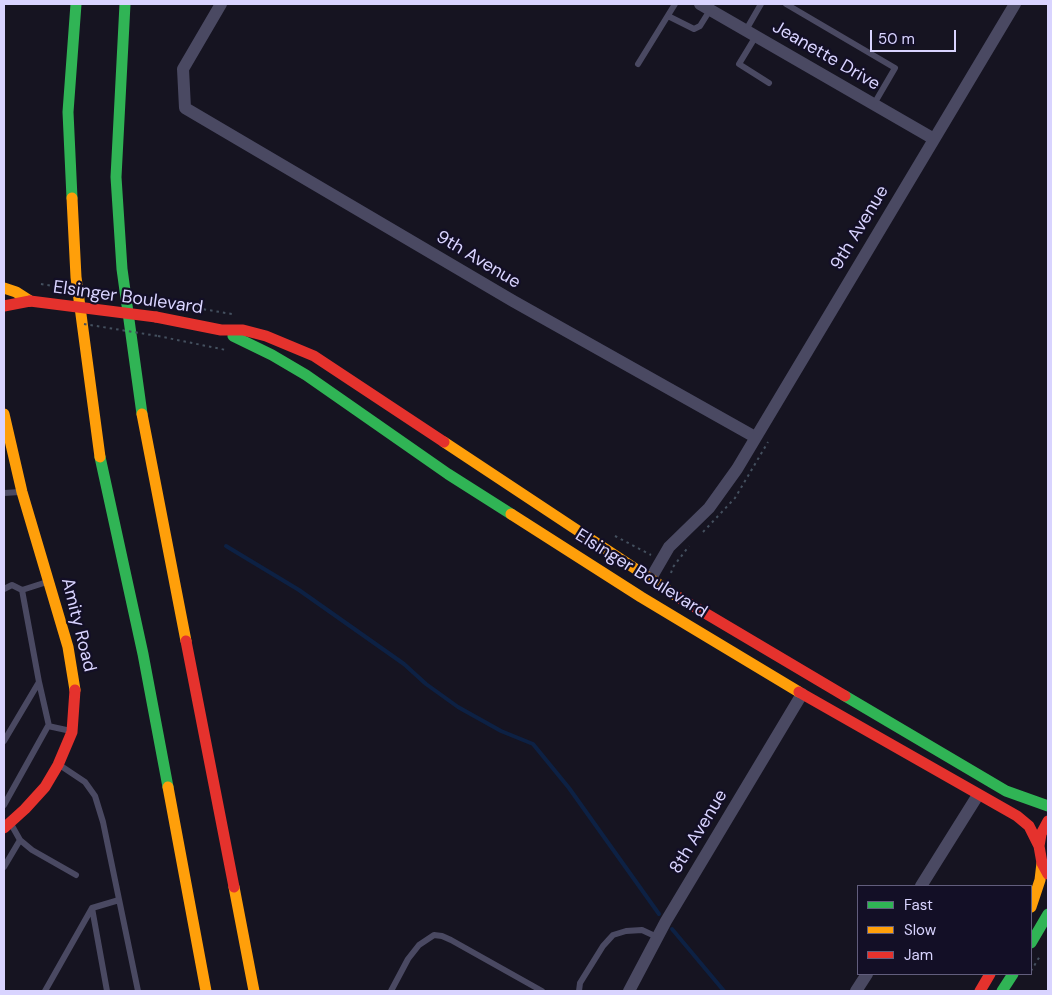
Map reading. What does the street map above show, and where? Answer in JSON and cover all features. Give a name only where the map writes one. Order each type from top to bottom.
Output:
[{"type":"main road","points":[[76,4],[68,112],[76,276],[100,456],[143,654],[206,991]]},
{"type":"main road","points":[[125,4],[116,177],[122,269],[135,372],[171,570],[254,991]]},
{"type":"main road","name":"Elsinger Boulevard","points":[[4,288],[16,292],[30,301]]},
{"type":"main road","name":"Elsinger Boulevard","points":[[4,306],[13,306],[30,301],[156,317],[221,330],[243,330],[266,336],[314,356],[550,514],[698,610],[1006,791],[1048,806]]},
{"type":"main road","name":"Elsinger Boulevard","points":[[221,330],[272,355],[306,375],[448,474],[641,597],[802,694],[1024,821],[1035,835],[1040,846]]},
{"type":"main road","name":"Amity Road","points":[[4,414],[22,492],[50,582],[72,665],[76,692],[72,732],[58,765],[45,787],[7,825]]},
{"type":"main road","points":[[448,474],[472,473],[526,507],[550,514]]},
{"type":"main road","points":[[641,597],[651,578]]},
{"type":"main road","points":[[1032,904],[1040,880],[1042,834],[1048,821]]},
{"type":"main road","points":[[1042,863],[1048,874]]},
{"type":"main road","points":[[1032,941],[1048,914]]},
{"type":"main road","points":[[980,991],[989,975]]},
{"type":"main road","points":[[1002,991],[1011,975]]},
{"type":"street","name":"9th Avenue","points":[[221,4],[183,69],[185,108],[512,301],[755,437]]},
{"type":"street","name":"9th Avenue","points":[[651,578],[669,547],[709,508],[736,469],[1015,4]]},
{"type":"street","name":"Jeanette Drive","points":[[705,7],[934,139]]},
{"type":"street","name":"8th Avenue","points":[[629,991],[657,938],[802,694]]},
{"type":"street","points":[[922,885],[978,795]]},
{"type":"street","points":[[856,991],[866,975]]},
{"type":"lane","points":[[638,64],[675,4]]},
{"type":"lane","points":[[761,4],[739,64],[769,83]]},
{"type":"lane","points":[[786,4],[895,68],[874,104]]},
{"type":"lane","points":[[668,16],[694,29],[700,26],[705,7]]},
{"type":"lane","points":[[4,493],[22,492]]},
{"type":"lane","points":[[4,589],[12,585],[22,590],[50,582]]},
{"type":"lane","points":[[4,804],[49,726],[22,590]]},
{"type":"lane","points":[[4,741],[39,682]]},
{"type":"lane","points":[[49,726],[72,732]]},
{"type":"lane","points":[[58,765],[84,782],[95,796],[103,822],[138,991]]},
{"type":"lane","points":[[7,825],[32,850],[76,875]]},
{"type":"lane","points":[[4,867],[20,840]]},
{"type":"lane","points":[[45,991],[92,908],[119,900]]},
{"type":"lane","points":[[92,908],[105,991]]},
{"type":"lane","points":[[579,991],[580,983],[613,935],[626,931],[642,930],[657,938]]},
{"type":"lane","points":[[391,991],[408,959],[419,945],[434,936],[442,936],[542,991]]},
{"type":"path","points":[[84,324],[158,336],[227,351]]},
{"type":"path","points":[[608,532],[650,554]]},
{"type":"waterway","points":[[226,546],[299,590],[404,664],[426,684],[458,707],[501,731],[533,744],[569,788],[659,914]]},
{"type":"waterway","points":[[672,929],[724,991]]},
{"type":"traffic: fast","points":[[72,198],[68,112],[76,4]]},
{"type":"traffic: fast","points":[[125,4],[116,177],[122,269],[142,414]]},
{"type":"traffic: fast","points":[[233,336],[272,355],[306,375],[448,474],[511,514]]},
{"type":"traffic: fast","points":[[100,457],[143,654],[168,787]]},
{"type":"traffic: fast","points":[[845,696],[1006,791],[1048,806]]},
{"type":"traffic: fast","points":[[1032,941],[1048,914]]},
{"type":"traffic: fast","points":[[1002,991],[1012,975]]},
{"type":"traffic: slow","points":[[72,198],[76,277],[100,457]]},
{"type":"traffic: slow","points":[[4,288],[16,292],[30,301]]},
{"type":"traffic: slow","points":[[4,414],[22,492],[68,647],[75,690]]},
{"type":"traffic: slow","points":[[142,414],[186,641]]},
{"type":"traffic: slow","points":[[444,442],[678,597]]},
{"type":"traffic: slow","points":[[511,514],[641,597],[799,692]]},
{"type":"traffic: slow","points":[[168,787],[206,991]]},
{"type":"traffic: slow","points":[[1032,904],[1040,880],[1042,863]]},
{"type":"traffic: slow","points":[[234,887],[254,991]]},
{"type":"traffic: jam","points":[[4,306],[30,301]]},
{"type":"traffic: jam","points":[[30,301],[156,317]]},
{"type":"traffic: jam","points":[[156,317],[221,330],[243,330],[266,336],[314,356],[444,442]]},
{"type":"traffic: jam","points":[[678,597],[845,696]]},
{"type":"traffic: jam","points":[[186,641],[234,887]]},
{"type":"traffic: jam","points":[[4,828],[45,787],[58,765],[72,732],[75,690]]},
{"type":"traffic: jam","points":[[799,692],[1017,816],[1029,826],[1039,846]]},
{"type":"traffic: jam","points":[[1048,821],[1041,834],[1039,846],[1042,863],[1048,874]]},
{"type":"traffic: jam","points":[[980,991],[989,975]]}]
